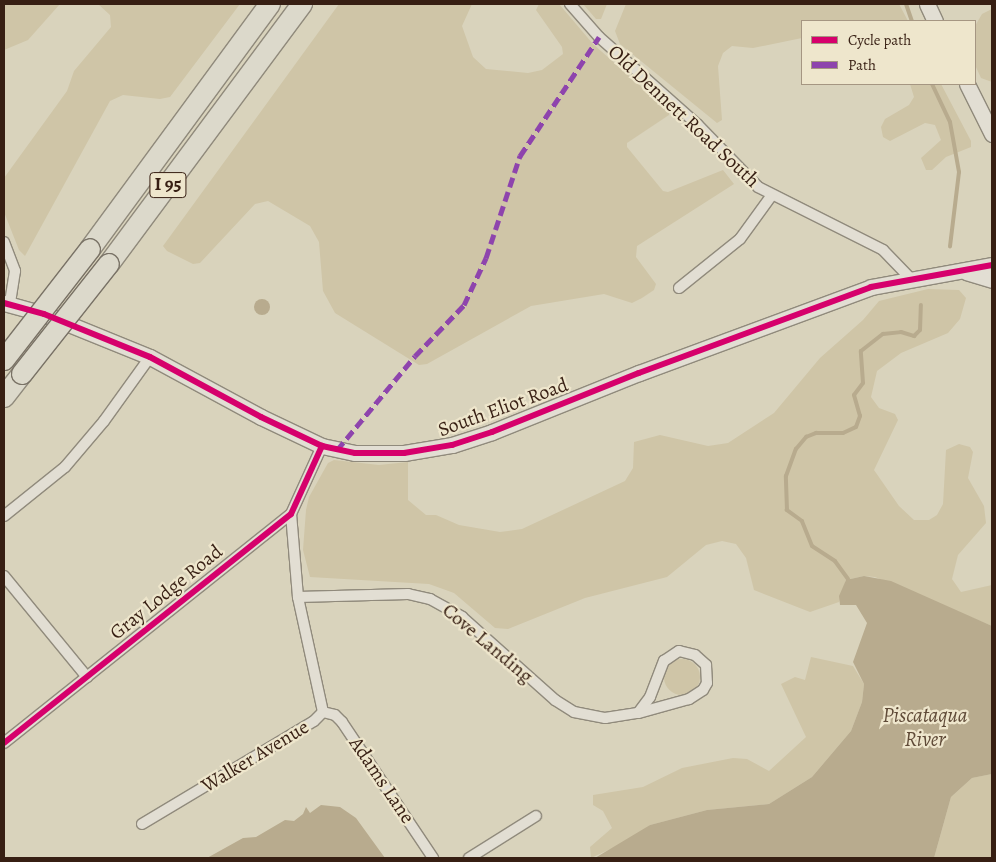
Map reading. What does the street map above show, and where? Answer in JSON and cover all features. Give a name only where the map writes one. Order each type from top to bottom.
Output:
[{"type":"highway","name":"I 95","points":[[4,360],[270,4]]},
{"type":"highway","name":"I 95","points":[[4,397],[109,264],[302,4]]},
{"type":"main road","points":[[927,4],[935,20]]},
{"type":"main road","points":[[968,85],[991,126]]},
{"type":"main road","points":[[964,272],[992,265]]},
{"type":"main road","points":[[964,272],[992,280]]},
{"type":"main road","name":"South Eliot Road","points":[[7,304],[85,329],[150,357],[261,417],[322,446],[354,453],[404,453],[473,439],[802,311],[871,287],[910,278],[964,272]]},
{"type":"street","name":"Old Dennett Road South","points":[[570,4],[609,47],[698,125],[745,176],[772,195],[883,250],[910,278]]},
{"type":"street","points":[[679,288],[740,239],[772,195]]},
{"type":"street","points":[[4,242],[15,271],[7,304]]},
{"type":"street","points":[[4,516],[65,467],[104,421],[150,357]]},
{"type":"street","name":"Gray Lodge Road","points":[[4,743],[183,597],[291,514],[322,446]]},
{"type":"street","name":"Walker Avenue","points":[[142,824],[314,721],[323,712],[298,597],[291,514]]},
{"type":"street","points":[[4,576],[87,677]]},
{"type":"street","name":"Cove Landing","points":[[298,597],[408,594],[430,599],[462,617],[555,700],[574,712],[605,718],[638,713],[699,695],[707,683],[706,665],[687,652],[671,655],[660,668],[650,697],[638,713]]},
{"type":"street","name":"Adams Lane","points":[[323,712],[335,715],[342,722],[385,791],[433,858]]},
{"type":"street","points":[[470,858],[536,816]]},
{"type":"shaded area","points":[[4,4],[60,4],[28,40],[4,50]]},
{"type":"shaded area","points":[[98,4],[240,4],[170,97],[160,99],[123,95],[110,101],[25,256],[19,250],[4,212],[4,178],[67,91],[74,71],[111,27],[110,15]]},
{"type":"shaded area","points":[[339,4],[472,4],[462,26],[473,57],[486,69],[528,73],[542,70],[563,54],[562,47],[536,10],[539,4],[559,4],[593,44],[669,111],[669,115],[627,143],[627,147],[663,191],[668,192],[723,170],[734,184],[637,246],[636,257],[656,284],[654,290],[642,298],[632,303],[604,294],[531,306],[427,364],[419,365],[335,313],[323,291],[319,242],[310,226],[268,201],[255,204],[200,263],[193,264],[167,251],[163,246]]},
{"type":"shaded area","points":[[583,4],[607,4],[601,19],[596,19]]},
{"type":"shaded area","points":[[626,4],[899,4],[907,20],[801,20],[801,38],[753,48],[732,46],[723,53],[718,66],[722,120],[717,123],[620,44],[615,31]]},
{"type":"shaded area","points":[[992,9],[992,82],[981,78],[976,67],[976,24],[982,14]]},
{"type":"shaded area","points":[[910,85],[942,85],[971,141],[971,147],[946,157],[932,170],[926,170],[921,158],[941,140],[935,125],[925,123],[890,141],[883,137],[881,127],[885,119],[909,105],[914,97]]},
{"type":"shaded area","points":[[928,289],[959,290],[966,298],[960,319],[948,333],[901,353],[877,371],[871,397],[879,408],[895,414],[898,420],[874,470],[899,506],[914,520],[929,520],[937,515],[943,504],[946,450],[959,444],[970,447],[973,452],[968,478],[984,506],[986,523],[958,555],[952,579],[961,592],[992,585],[992,626],[875,577],[864,576],[846,580],[839,602],[810,612],[754,590],[746,558],[736,544],[722,541],[706,545],[667,577],[585,598],[508,629],[495,628],[454,593],[429,584],[310,577],[303,550],[306,510],[309,497],[328,463],[334,460],[379,465],[408,462],[408,500],[426,515],[436,515],[459,525],[500,532],[522,529],[625,481],[633,468],[634,442],[660,435],[708,446],[728,443],[774,413],[820,358],[863,320],[879,301]]},
{"type":"shaded area","points":[[811,657],[853,666],[864,684],[862,702],[851,731],[812,777],[769,804],[707,810],[650,825],[632,839],[591,858],[590,847],[612,828],[603,811],[593,805],[593,795],[643,787],[682,768],[733,758],[747,759],[769,771],[806,737],[781,684],[795,677],[805,680]]},
{"type":"shaded area","points":[[682,659],[689,660],[695,664],[699,670],[699,684],[695,690],[689,694],[682,695],[675,694],[669,690],[665,684],[664,677],[665,670],[669,664],[675,660]]},
{"type":"shaded area","points":[[992,774],[992,858],[934,858],[951,797],[972,778]]},
{"type":"water","points":[[262,299],[270,307],[262,315],[254,307]]},
{"type":"water","name":"Piscataqua River","points":[[864,576],[891,581],[992,626],[992,774],[972,778],[951,797],[934,858],[595,858],[650,825],[707,810],[769,804],[812,777],[851,731],[862,702],[864,684],[853,662],[867,623],[856,605],[840,605],[839,596],[846,580]]},
{"type":"water","points":[[321,805],[340,807],[356,818],[385,858],[207,858],[243,838],[256,837],[285,820],[294,821],[303,814],[306,807],[310,813]]},
{"type":"waterway","points":[[906,4],[912,20]]},
{"type":"waterway","points":[[932,85],[950,122],[959,172],[950,246]]},
{"type":"waterway","points":[[848,579],[835,561],[812,546],[802,521],[787,510],[786,476],[796,449],[806,437],[816,433],[843,433],[856,427],[860,416],[854,395],[863,383],[861,351],[883,334],[901,332],[914,336],[920,330],[921,305]]},
{"type":"marked path","points":[[337,450],[415,356],[464,305],[486,258],[520,156],[599,37]]},
{"type":"cycle path","points":[[4,303],[44,314],[150,357],[261,417],[322,446],[355,453],[404,453],[452,445],[492,432],[639,373],[871,287],[992,265]]},
{"type":"cycle path","points":[[4,743],[291,514],[322,446]]}]
